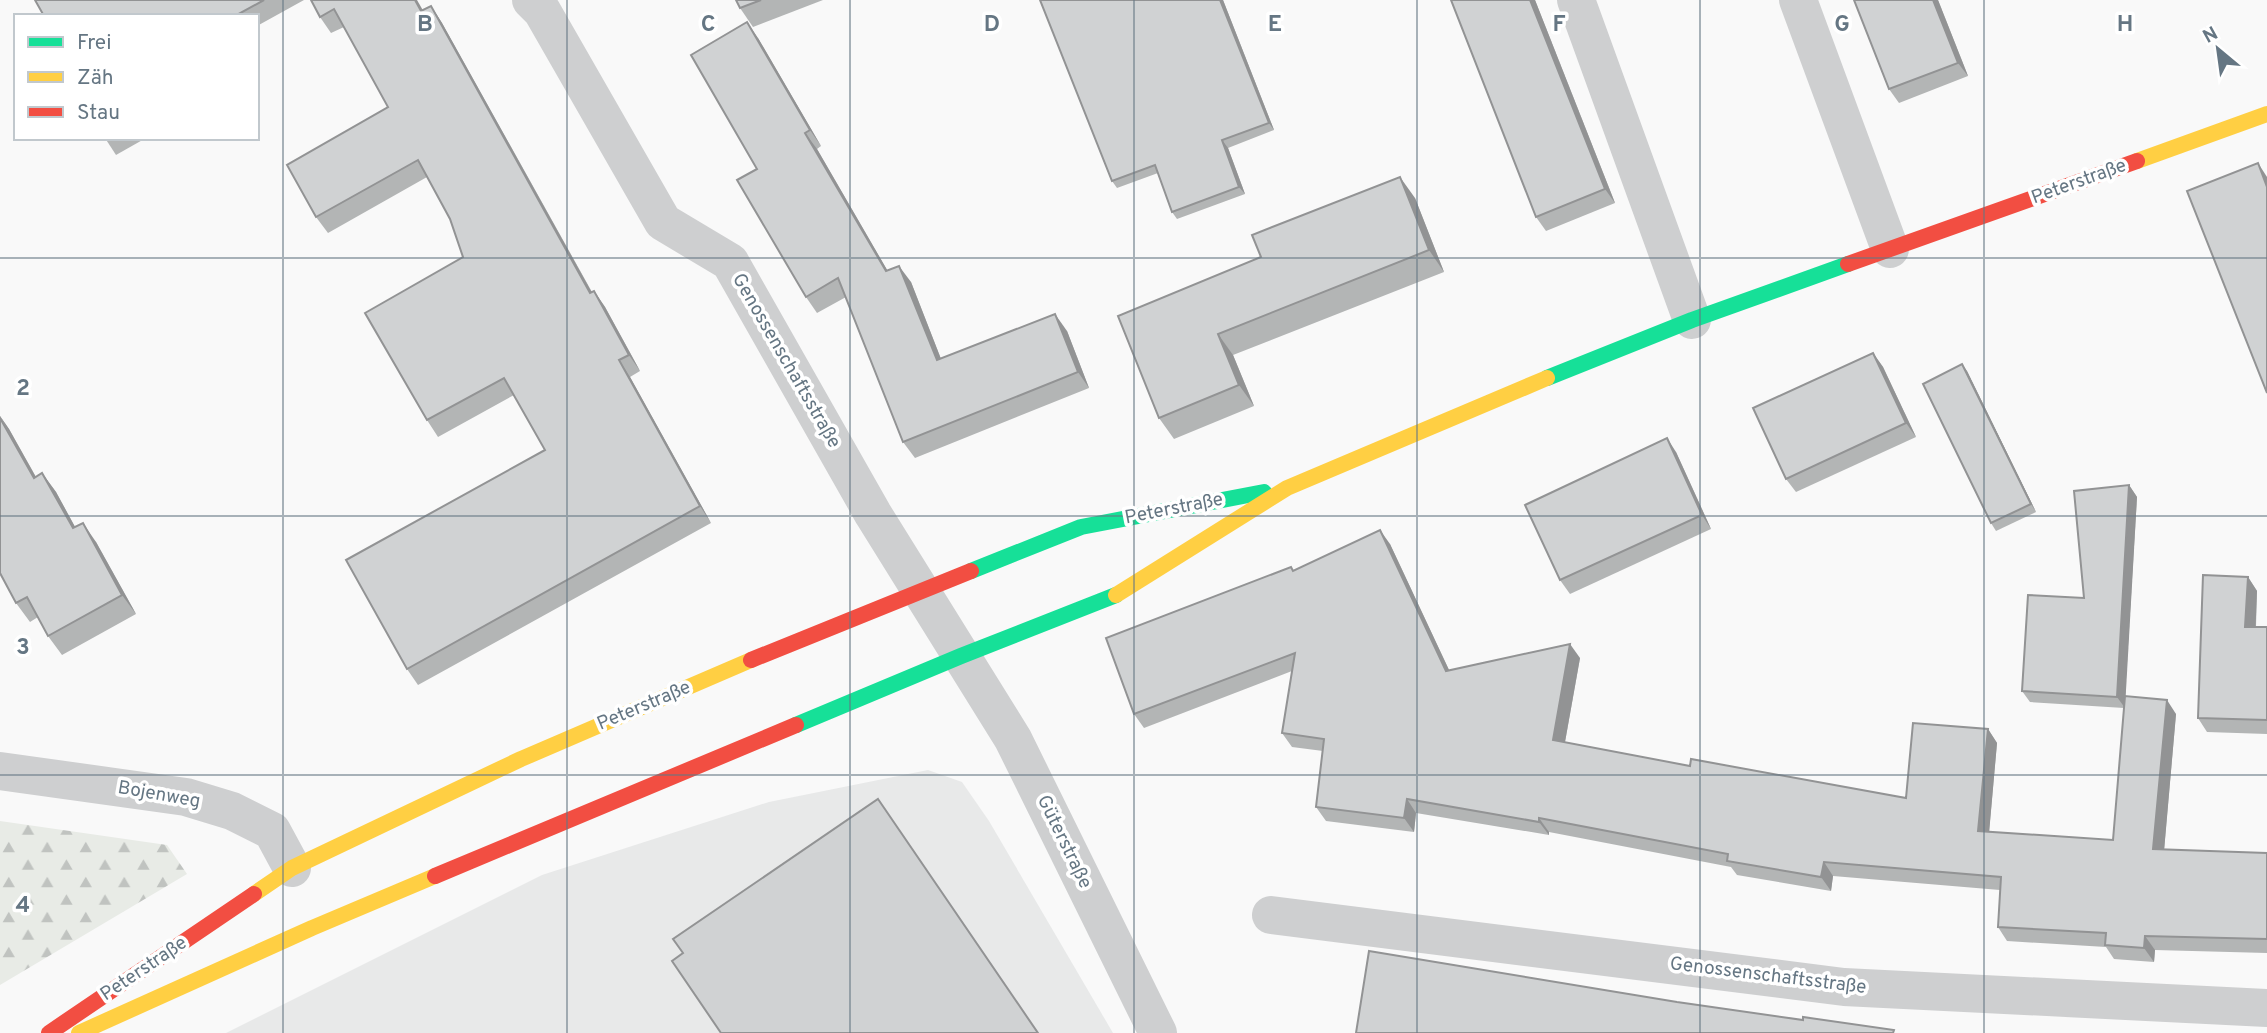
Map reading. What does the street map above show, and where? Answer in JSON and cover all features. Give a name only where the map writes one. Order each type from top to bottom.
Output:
[{"type":"main road","name":"Peterstraße","points":[[79,1033],[312,928],[961,656],[1116,595],[1287,488],[1524,387],[1692,320],[2267,114]]},
{"type":"main road","name":"Peterstraße","points":[[49,1033],[292,868],[521,759],[792,642],[1081,527],[1287,488]]},
{"type":"street","points":[[1576,0],[1692,320]]},
{"type":"street","points":[[1798,0],[1890,249]]},
{"type":"street","name":"Genossenschaftsstraße","points":[[545,3],[663,222],[730,262],[868,506],[961,656]]},
{"type":"street","name":"Güterstraße","points":[[961,656],[1013,739],[1158,1033]]},
{"type":"street","name":"Bojenweg","points":[[0,771],[186,797],[232,811],[272,831],[292,868]]},
{"type":"street","name":"Genossenschaftsstraße","points":[[1271,915],[1844,987],[2267,1008]]},
{"type":"shaded area","points":[[928,770],[962,782],[989,821],[1113,1033],[226,1033],[542,875],[769,802]]},
{"type":"green space","points":[[0,821],[167,845],[187,874],[0,985]]},
{"type":"building","points":[[35,0],[264,0],[239,14],[43,14]]},
{"type":"building","points":[[311,0],[415,0],[421,11],[431,6],[590,293],[594,291],[629,355],[619,360],[700,506],[407,669],[346,560],[545,450],[504,378],[427,420],[365,313],[463,257],[450,219],[418,160],[316,217],[287,165],[388,107],[334,9],[320,17]]},
{"type":"building","points":[[736,0],[761,0],[740,8]]},
{"type":"building","points":[[1040,0],[1220,0],[1269,123],[1222,140],[1239,187],[1172,212],[1155,165],[1112,181]]},
{"type":"building","points":[[1451,0],[1530,0],[1605,189],[1536,217]]},
{"type":"building","points":[[1854,0],[1933,0],[1958,63],[1889,89]]},
{"type":"building","points":[[747,22],[810,130],[805,133],[886,271],[899,266],[937,360],[1055,314],[1078,372],[903,442],[838,278],[806,297],[737,180],[757,169],[691,55]]},
{"type":"building","points":[[2258,163],[2267,187],[2267,393],[2187,191]]},
{"type":"building","points":[[1400,177],[1429,250],[1218,334],[1239,385],[1159,418],[1118,316],[1261,257],[1252,235]]},
{"type":"building","points":[[1873,353],[1906,423],[1786,479],[1753,408]]},
{"type":"building","points":[[1962,364],[2031,504],[1991,523],[1923,384]]},
{"type":"building","points":[[0,418],[34,478],[42,473],[73,528],[83,523],[122,595],[48,636],[27,597],[16,603],[0,573]]},
{"type":"building","points":[[1667,438],[1702,515],[1560,580],[1525,505]]},
{"type":"building","points":[[2129,485],[2117,697],[2022,691],[2028,595],[2084,598],[2074,491]]},
{"type":"building","points":[[1380,530],[1446,671],[1570,644],[1553,740],[1690,766],[1691,759],[1906,798],[1913,723],[1988,729],[1978,831],[2113,840],[2125,696],[2167,700],[2153,849],[2267,853],[2267,939],[2145,936],[2144,948],[2105,945],[2106,933],[1998,927],[2001,877],[1824,862],[1821,877],[1727,861],[1728,854],[1539,818],[1539,822],[1407,799],[1404,818],[1316,807],[1324,739],[1282,733],[1295,653],[1134,714],[1106,638],[1291,567],[1293,571]]},
{"type":"building","points":[[2203,575],[2248,577],[2245,627],[2267,627],[2267,720],[2198,718]]},
{"type":"building","points":[[878,799],[1038,1033],[721,1033],[672,961],[683,953],[673,939]]},
{"type":"building","points":[[1369,951],[1677,1002],[1894,1030],[1893,1033],[1356,1033]]},
{"type":"traffic: fast","points":[[1547,378],[1692,320],[1848,264]]},
{"type":"traffic: fast","points":[[971,571],[1081,527],[1264,492]]},
{"type":"traffic: fast","points":[[796,725],[1116,595]]},
{"type":"traffic: slow","points":[[2137,161],[2267,114]]},
{"type":"traffic: slow","points":[[1116,595],[1287,488],[1547,378]]},
{"type":"traffic: slow","points":[[254,894],[292,868],[521,759],[751,660]]},
{"type":"traffic: slow","points":[[79,1033],[435,876]]},
{"type":"traffic: jam","points":[[1848,264],[2137,161]]},
{"type":"traffic: jam","points":[[751,660],[971,571]]},
{"type":"traffic: jam","points":[[435,876],[796,725]]},
{"type":"traffic: jam","points":[[49,1033],[254,894]]}]
